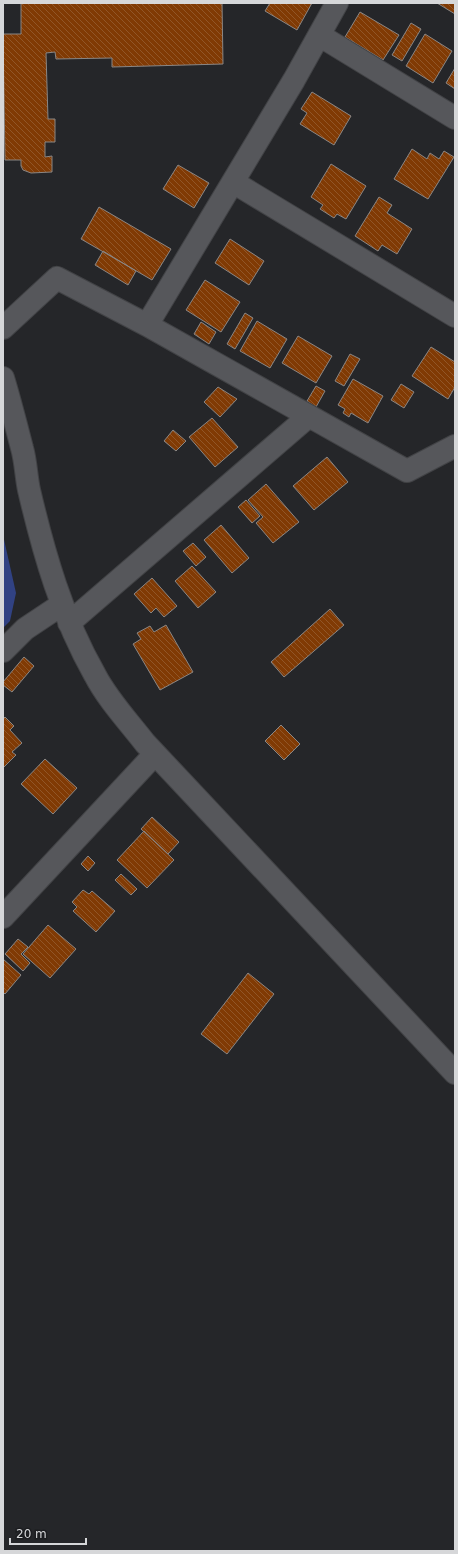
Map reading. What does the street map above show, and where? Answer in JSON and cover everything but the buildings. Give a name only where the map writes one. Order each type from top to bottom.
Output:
[{"type":"street","points":[[147,325],[338,3]]},
{"type":"street","points":[[319,35],[455,118]]},
{"type":"street","points":[[233,182],[455,316]]},
{"type":"street","points":[[3,328],[57,278],[147,325],[407,471],[455,446]]},
{"type":"street","points":[[3,378],[23,449],[29,486],[38,525],[65,614],[95,676],[119,711],[155,754],[455,1073]]},
{"type":"street","points":[[3,651],[25,629],[65,614],[309,416]]},
{"type":"street","points":[[3,917],[155,754]]},
{"type":"shaded area","points":[[3,535],[16,593],[10,621],[3,628]]}]
